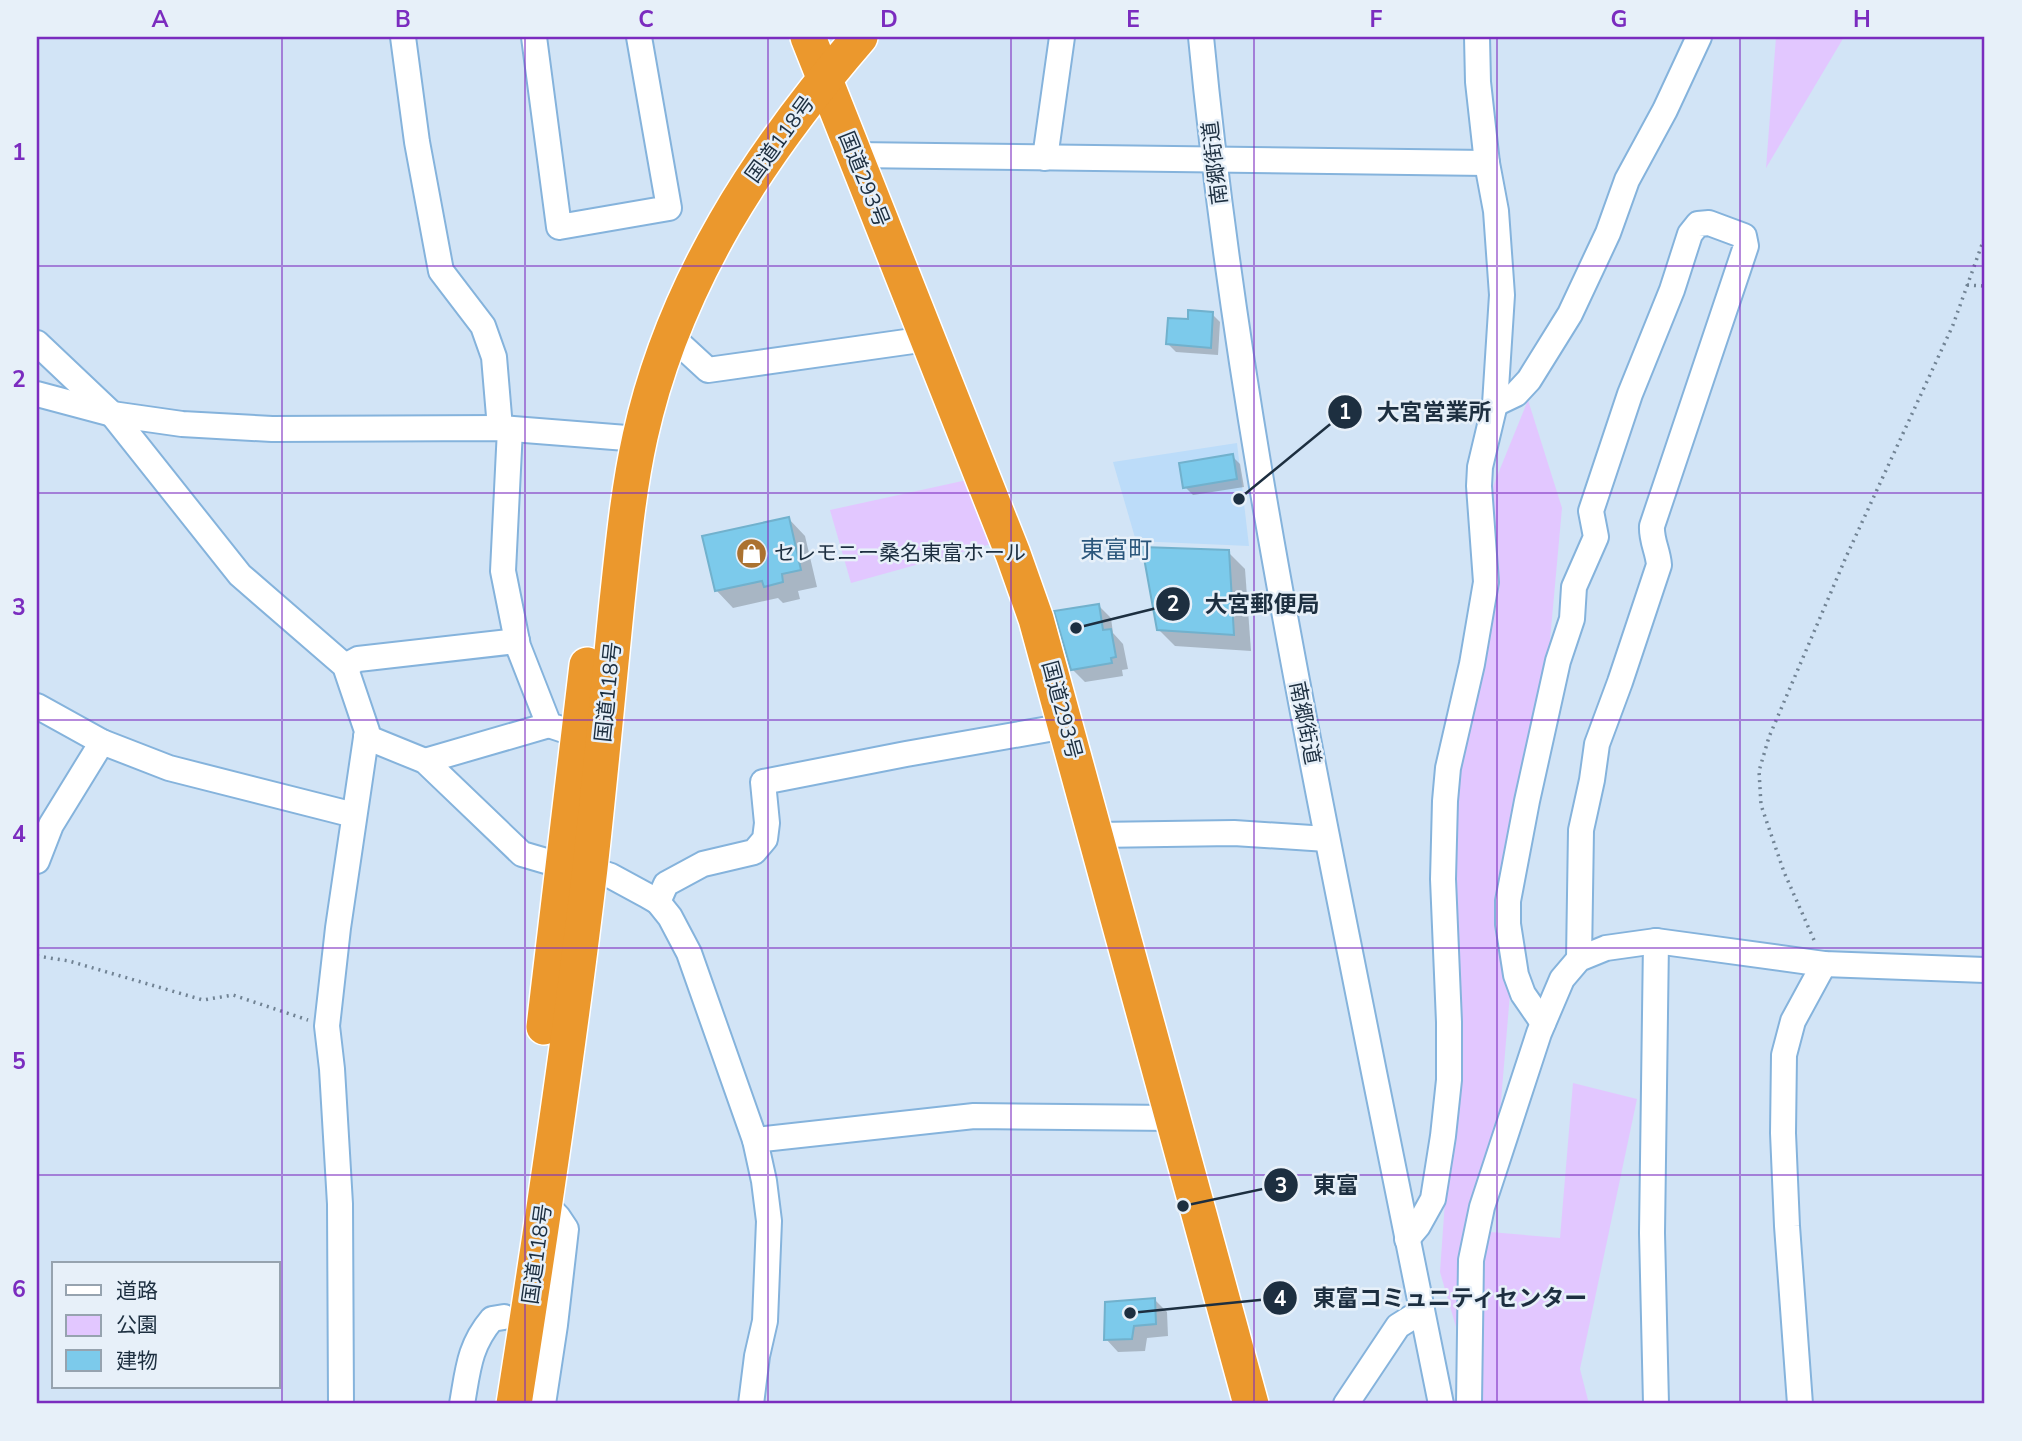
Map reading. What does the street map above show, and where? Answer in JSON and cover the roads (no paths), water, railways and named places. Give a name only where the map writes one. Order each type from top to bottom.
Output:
[{"type":"highway","name":"国道118号","points":[[491,1404],[622,560],[628,393],[651,326],[703,212],[736,158],[771,108],[819,51],[860,37]]},
{"type":"highway","name":"国道118号","points":[[514,1404],[544,1202],[576,867],[564,730],[599,557],[628,438],[671,336],[724,222],[755,171],[819,51]]},
{"type":"highway","name":"国道293号","points":[[819,51],[854,155],[1036,618],[1251,1404]]},
{"type":"street","points":[[403,37],[417,142],[441,271],[483,326],[494,358],[505,429],[503,571],[517,641],[564,730],[425,761]]},
{"type":"street","points":[[534,37],[559,227],[668,208],[639,37]]},
{"type":"street","points":[[1045,158],[1062,37]]},
{"type":"street","name":"南郷街道","points":[[1201,37],[1233,304],[1263,495],[1327,839],[1441,1404]]},
{"type":"street","points":[[1407,1239],[1433,1199],[1449,1080],[1443,879],[1445,801],[1448,768],[1484,605],[1486,559],[1481,529],[1480,467],[1495,404],[1502,295],[1496,211],[1486,163],[1478,82],[1477,37]]},
{"type":"street","points":[[1495,404],[1516,394],[1530,380],[1570,314],[1608,233],[1627,180],[1665,110],[1699,37]]},
{"type":"street","points":[[854,155],[1486,163]]},
{"type":"street","points":[[1543,1023],[1523,994],[1516,975],[1508,924],[1508,901],[1527,801],[1558,662],[1572,619],[1574,587],[1596,537],[1591,512],[1630,394],[1672,290],[1690,234],[1698,224],[1709,223],[1744,236],[1746,246],[1651,526],[1659,565],[1597,744],[1581,830],[1578,959]]},
{"type":"street","points":[[671,336],[708,370],[927,339]]},
{"type":"street","points":[[37,343],[112,414],[240,575],[345,666],[367,731],[338,928],[327,1026],[340,1204],[341,1404]]},
{"type":"street","points":[[37,394],[112,414],[182,424],[272,429],[505,429],[628,438]]},
{"type":"street","points":[[345,666],[358,659],[517,641]]},
{"type":"street","points":[[37,706],[102,742],[169,768],[354,815]]},
{"type":"street","points":[[658,902],[666,884],[703,864],[754,852],[765,839],[767,823],[763,782],[1066,726]]},
{"type":"street","points":[[366,737],[425,761],[522,855],[611,876],[658,902],[670,917],[689,953],[755,1140],[764,1181],[769,1221],[765,1321],[751,1404]]},
{"type":"street","points":[[37,861],[51,825],[102,742]]},
{"type":"street","points":[[1096,835],[1234,833],[1327,839]]},
{"type":"street","points":[[1656,941],[1652,1233],[1656,1404]]},
{"type":"street","points":[[1469,1404],[1471,1260],[1482,1207],[1543,1023],[1562,979],[1578,959],[1606,948],[1656,941],[1824,964],[1985,970]]},
{"type":"street","points":[[1800,1404],[1785,1186],[1784,1055],[1794,1021],[1824,964]]},
{"type":"street","points":[[755,1140],[974,1116],[1173,1118]]},
{"type":"street","points":[[542,1404],[555,1325],[566,1228],[544,1202]]},
{"type":"street","points":[[1346,1404],[1398,1326],[1422,1311]]},
{"type":"street","points":[[462,1404],[472,1350],[479,1334],[492,1319],[504,1317]]},
{"type":"place","name":"大宮営業所","points":[[1239,499]]},
{"type":"place","name":"セレモニー桑名東富ホール","points":[[751,553]]},
{"type":"place","name":"大宮郵便局","points":[[1076,628]]},
{"type":"place","name":"東富","points":[[1183,1206]]},
{"type":"place","name":"東富コミュニティセンター","points":[[1130,1313]]},
{"type":"district","name":"東富町","points":[[1116,550]]}]
